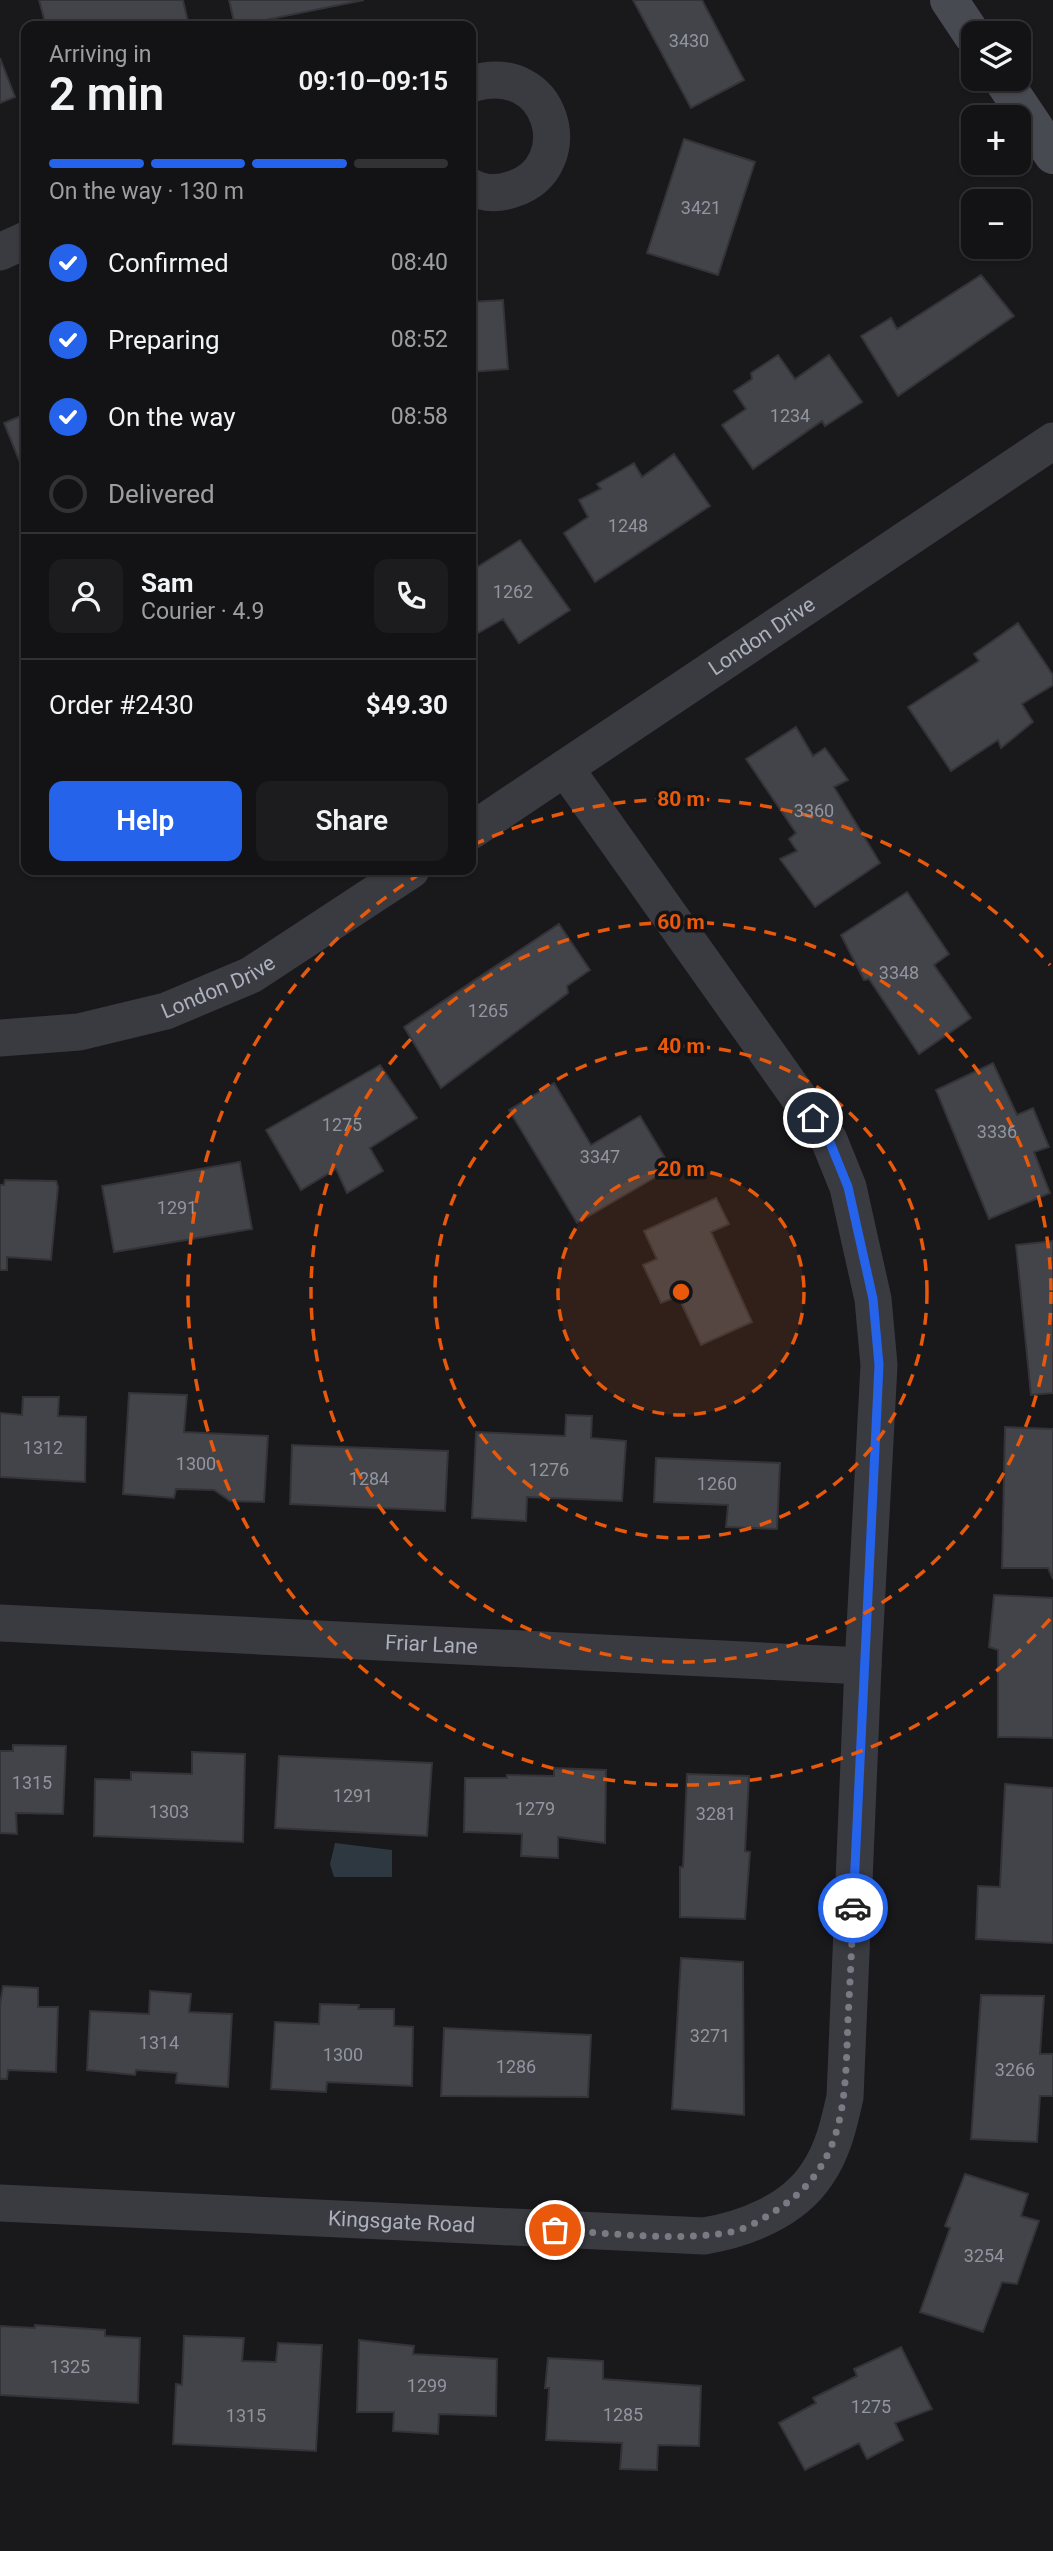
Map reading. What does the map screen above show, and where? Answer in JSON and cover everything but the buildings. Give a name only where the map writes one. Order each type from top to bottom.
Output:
[{"type":"main road","points":[[949,0],[963,21]]},
{"type":"main road","points":[[1010,91],[1053,155]]},
{"type":"street","points":[[476,82],[489,78],[512,81],[531,91],[546,109],[552,130],[550,153],[539,173],[522,186],[500,193],[476,190]]},
{"type":"street","points":[[0,252],[21,242]]},
{"type":"street","name":"London Drive","points":[[476,828],[1053,442]]},
{"type":"street","name":"Kingsgate Road","points":[[0,2203],[704,2236],[735,2231],[768,2216],[795,2198],[816,2176],[830,2152],[845,2097],[879,1365],[873,1299],[848,1187],[829,1140],[565,768]]},
{"type":"street","name":"London Drive","points":[[0,1038],[79,1032],[166,1011],[251,975],[403,875]]},
{"type":"street","name":"Friar Lane","points":[[0,1623],[863,1666]]},
{"type":"shaded area","points":[[335,1843],[392,1850],[392,1877],[334,1877],[330,1864]]},
{"type":"way so far","points":[[555,2230],[667,2236],[704,2236],[735,2231],[768,2216],[795,2198],[816,2176],[830,2152],[845,2097],[853,1908]]},
{"type":"route","points":[[813,1118],[829,1140],[848,1187],[873,1299],[879,1365],[853,1908]]}]
